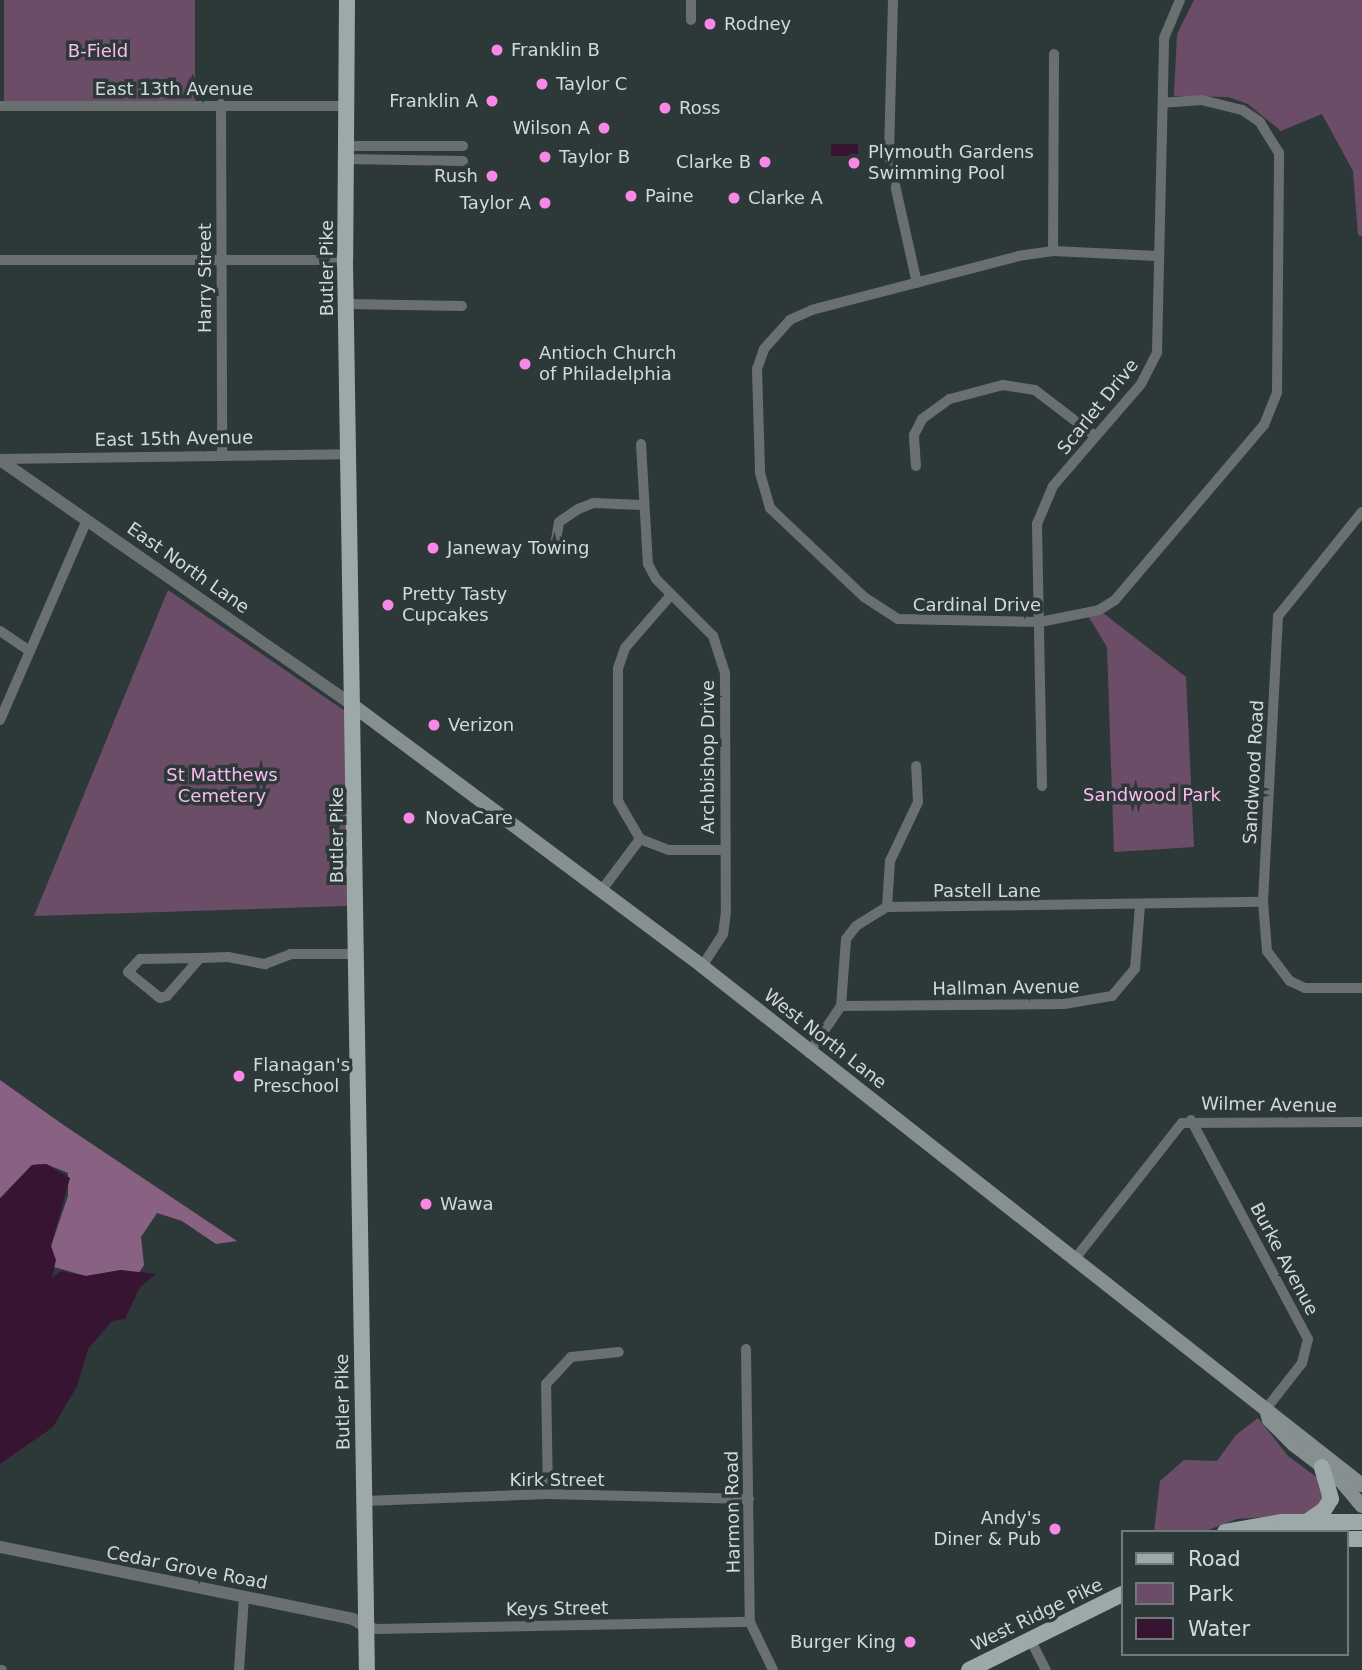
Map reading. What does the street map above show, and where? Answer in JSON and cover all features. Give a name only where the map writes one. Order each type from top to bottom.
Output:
[{"type":"main road","name":"Butler Pike","points":[[347,0],[345,260],[355,707],[367,1670]]},
{"type":"main road","name":"West North Lane","points":[[355,707],[702,967],[1266,1409],[1355,1471],[1362,1485]]},
{"type":"main road","name":"West North Lane","points":[[1266,1409],[1269,1420],[1321,1467],[1340,1480],[1362,1506]]},
{"type":"main road","points":[[1306,1522],[1324,1510],[1331,1499],[1321,1467]]},
{"type":"main road","points":[[1240,1530],[1306,1522],[1362,1522]]},
{"type":"main road","name":"West Ridge Pike","points":[[969,1670],[1120,1595]]},
{"type":"street","points":[[691,0],[691,19]]},
{"type":"street","points":[[893,0],[891,171],[917,283]]},
{"type":"street","name":"Scarlet Drive","points":[[1042,786],[1037,524],[1041,505],[1141,384],[1154,360],[1164,38],[1180,0]]},
{"type":"street","points":[[1053,251],[1054,54]]},
{"type":"street","name":"Cardinal Drive","points":[[1157,256],[1053,251],[812,310],[774,334],[757,369],[763,491],[770,508],[805,545],[864,597],[898,620],[1040,622],[1099,610],[1115,600],[1264,425],[1277,392],[1279,153],[1260,122],[1242,110],[1202,100],[1163,103]]},
{"type":"street","name":"East 13th Avenue","points":[[0,106],[221,103],[348,106]]},
{"type":"street","name":"Harry Street","points":[[221,103],[222,453]]},
{"type":"street","points":[[347,152],[463,146]]},
{"type":"street","points":[[347,152],[463,161]]},
{"type":"street","points":[[0,260],[345,260]]},
{"type":"street","points":[[346,304],[462,306]]},
{"type":"street","points":[[916,466],[914,435],[922,419],[950,399],[1003,385],[1035,390],[1096,436]]},
{"type":"street","name":"Archbishop Drive","points":[[640,444],[641,505],[648,564],[671,595],[713,636],[725,673],[723,934],[702,967]]},
{"type":"street","name":"East 15th Avenue","points":[[0,459],[222,453],[349,454]]},
{"type":"street","name":"East North Lane","points":[[0,459],[355,707]]},
{"type":"street","points":[[554,551],[559,522],[578,509],[594,503],[641,505]]},
{"type":"street","name":"Sandwood Road","points":[[1362,512],[1279,616],[1264,902],[1267,951],[1290,981],[1305,988],[1362,988]]},
{"type":"street","points":[[0,719],[87,520]]},
{"type":"street","points":[[671,595],[625,648],[618,668],[618,801],[640,839],[669,850],[724,850]]},
{"type":"street","points":[[0,631],[30,651]]},
{"type":"street","points":[[809,1053],[841,1006],[846,939],[856,926],[887,907],[890,861],[918,802],[916,766]]},
{"type":"street","points":[[601,891],[640,839]]},
{"type":"street","name":"Pastell Lane","points":[[887,907],[1264,902]]},
{"type":"street","name":"Hallman Avenue","points":[[841,1006],[1064,1004],[1112,996],[1135,969],[1140,905]]},
{"type":"street","points":[[200,958],[167,996],[160,998],[128,972],[140,959],[200,958],[264,964],[291,954],[356,954]]},
{"type":"street","name":"Wilmer Avenue","points":[[1074,1260],[1175,1129],[1191,1120],[1362,1122]]},
{"type":"street","name":"Burke Avenue","points":[[1191,1120],[1308,1339],[1302,1363],[1266,1409]]},
{"type":"street","name":"Harmon Road","points":[[746,1349],[750,1622],[773,1670]]},
{"type":"street","points":[[548,1494],[547,1384],[571,1357],[619,1352]]},
{"type":"street","name":"Kirk Street","points":[[365,1501],[548,1494],[749,1499]]},
{"type":"street","name":"Cedar Grove Road","points":[[0,1547],[353,1619],[365,1626]]},
{"type":"street","points":[[239,1670],[244,1597]]},
{"type":"street","name":"Keys Street","points":[[365,1626],[377,1629],[750,1622]]},
{"type":"street","points":[[1030,1639],[1045,1670]]},
{"type":"green space","name":"B-Field","points":[[4,0],[195,0],[195,102],[4,102]]},
{"type":"green space","points":[[1194,0],[1362,0],[1362,236],[1358,235],[1353,171],[1322,114],[1281,131],[1248,104],[1228,97],[1174,96],[1177,34]]},
{"type":"green space","name":"St Matthews Cemetery","points":[[168,590],[345,711],[347,906],[34,916]]},
{"type":"green space","name":"Sandwood Park","points":[[1099,610],[1186,677],[1194,847],[1114,852],[1107,647],[1087,614]]},
{"type":"green space","points":[[1258,1418],[1288,1456],[1319,1479],[1324,1486],[1323,1504],[1305,1514],[1237,1519],[1208,1530],[1154,1530],[1160,1481],[1184,1460],[1217,1461],[1236,1435]]},
{"type":"shaded area","points":[[0,1080],[237,1241],[216,1244],[182,1221],[157,1213],[141,1237],[144,1265],[138,1274],[121,1270],[86,1276],[54,1267],[51,1246],[68,1196],[68,1173],[46,1164],[32,1165],[0,1198]]},
{"type":"water","name":"Plymouth Gardens Swimming Pool","points":[[831,144],[858,144],[858,169],[850,169],[849,156],[831,156]]},
{"type":"water","points":[[46,1164],[70,1178],[51,1246],[56,1260],[52,1278],[61,1271],[86,1276],[121,1270],[156,1274],[140,1287],[125,1319],[112,1321],[88,1349],[77,1386],[53,1427],[0,1464],[0,1199],[32,1165]]},
{"type":"place","name":"Rodney","points":[[710,24]]},
{"type":"place","name":"Franklin B","points":[[497,50]]},
{"type":"place","name":"Taylor C","points":[[542,84]]},
{"type":"place","name":"Franklin A","points":[[492,101]]},
{"type":"place","name":"Ross","points":[[665,108]]},
{"type":"place","name":"Wilson A","points":[[604,128]]},
{"type":"place","name":"Taylor B","points":[[545,157]]},
{"type":"place","name":"Clarke B","points":[[765,162]]},
{"type":"place","name":"Plymouth Gardens Swimming Pool","points":[[854,163]]},
{"type":"place","name":"Rush","points":[[492,176]]},
{"type":"place","name":"Paine","points":[[631,196]]},
{"type":"place","name":"Clarke A","points":[[734,198]]},
{"type":"place","name":"Taylor A","points":[[545,203]]},
{"type":"place","name":"Antioch Church of Philadelphia","points":[[525,364]]},
{"type":"place","name":"Janeway Towing","points":[[433,548]]},
{"type":"place","name":"Pretty Tasty Cupcakes","points":[[388,605]]},
{"type":"place","name":"Verizon","points":[[434,725]]},
{"type":"place","name":"NovaCare","points":[[409,818]]},
{"type":"place","name":"Flanagan's Preschool","points":[[239,1076]]},
{"type":"place","name":"Wawa","points":[[426,1204]]},
{"type":"place","name":"Andy's Diner & Pub","points":[[1055,1529]]},
{"type":"place","name":"Burger King","points":[[910,1642]]}]
